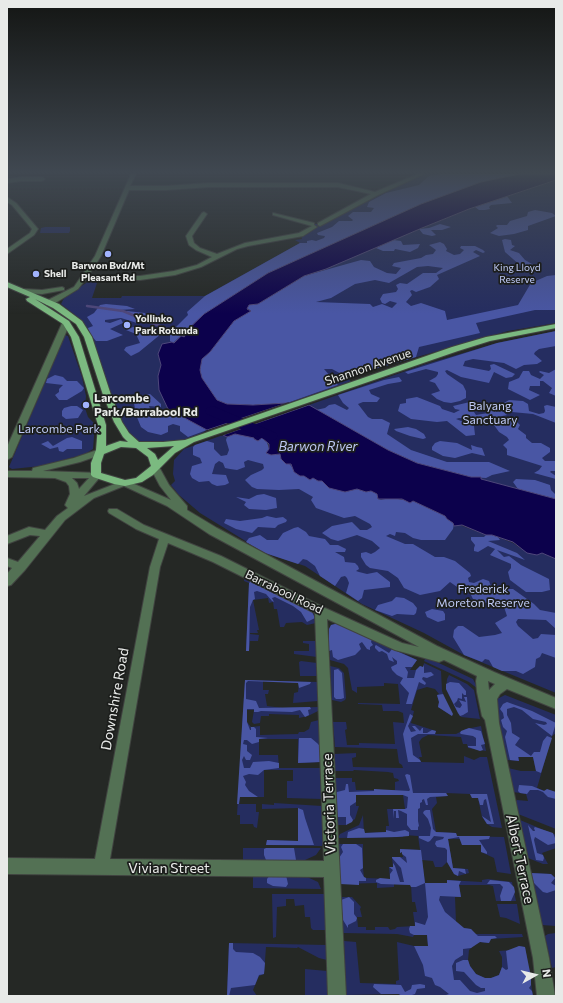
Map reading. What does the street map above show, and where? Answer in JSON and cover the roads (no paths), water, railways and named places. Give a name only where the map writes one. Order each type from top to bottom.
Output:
[{"type":"main road","points":[[7,285],[24,291],[44,302],[66,323],[74,335],[102,425],[101,451],[96,463],[96,475],[110,481],[124,483],[144,477],[156,466],[152,456],[126,435],[114,415],[86,335],[72,316],[44,302],[7,285]]},
{"type":"main road","name":"Shannon Avenue","points":[[138,445],[162,444],[191,440],[482,341],[556,326]]},
{"type":"main road","name":"Shannon Avenue","points":[[156,466],[176,449],[191,440]]},
{"type":"main road","points":[[101,451],[120,444],[138,445]]},
{"type":"street","points":[[7,252],[32,234],[35,229],[28,221]]},
{"type":"street","points":[[44,302],[76,288],[98,256],[113,221]]},
{"type":"street","points":[[199,221],[189,236],[191,244],[198,249],[216,256]]},
{"type":"street","points":[[300,221],[315,225]]},
{"type":"street","points":[[44,302],[62,289],[83,278],[154,277],[175,273],[199,266],[216,256],[247,244],[301,235],[323,221]]},
{"type":"street","points":[[24,291],[42,292],[62,289]]},
{"type":"street","points":[[7,457],[66,323]]},
{"type":"street","points":[[60,336],[67,332],[74,335]]},
{"type":"street","points":[[18,474],[67,463],[101,451]]},
{"type":"street","name":"Barrabool Road","points":[[156,466],[165,486],[192,517]]},
{"type":"street","points":[[7,474],[96,475]]},
{"type":"street","points":[[49,474],[64,477],[73,483],[75,490],[72,502]]},
{"type":"street","points":[[7,582],[96,475]]},
{"type":"street","points":[[61,518],[90,496],[124,483]]},
{"type":"street","name":"Barrabool Road","points":[[124,483],[171,504],[214,531],[304,581],[460,663],[556,704]]},
{"type":"street","name":"Barrabool Road","points":[[112,512],[140,527],[223,562],[321,611],[403,648],[460,663]]},
{"type":"street","points":[[7,540],[29,531],[48,534]]},
{"type":"street","name":"Downshire Road","points":[[101,867],[156,566],[165,537]]},
{"type":"street","points":[[7,562],[21,566]]},
{"type":"street","name":"Victoria Terrace","points":[[321,611],[337,996]]},
{"type":"street","name":"Albert Terrace","points":[[484,673],[482,682],[484,704],[492,723],[539,947],[546,996]]},
{"type":"street","name":"Albert Terrace","points":[[492,723],[492,698],[496,690],[506,683]]},
{"type":"street","name":"Vivian Street","points":[[7,866],[331,869]]},
{"type":"water","name":"Barwon River","points":[[384,221],[440,221],[326,269],[304,276],[258,304],[249,305],[247,309],[251,311],[234,321],[210,352],[202,359],[200,370],[202,378],[217,400],[227,404],[253,405],[287,403],[207,430],[168,409],[159,390],[158,376],[161,365],[158,354],[162,344],[174,343],[204,314],[268,273]]},
{"type":"water","name":"Barwon River","points":[[309,405],[388,450],[417,463],[471,477],[481,477],[481,479],[556,499],[556,559],[542,553],[537,555],[527,553],[513,542],[492,535],[486,535],[462,525],[454,526],[453,523],[445,516],[413,501],[410,503],[402,499],[378,499],[377,494],[371,491],[366,492],[357,489],[345,492],[329,488],[322,481],[318,481],[313,478],[310,480],[294,472],[291,464],[286,464],[281,459],[280,454],[271,455],[266,453],[269,449],[269,444],[262,438],[258,441],[254,438],[235,434],[227,437],[223,435]]},
{"type":"waterway","points":[[87,306],[123,311],[184,336]]},
{"type":"waterway","name":"Barwon River","points":[[213,411],[270,436]]},
{"type":"place","name":"Barwon Bvd/Mt Pleasant Rd","points":[[108,254]]},
{"type":"place","name":"Shell","points":[[36,274]]},
{"type":"place","name":"Yollinko Park Rotunda","points":[[127,325]]},
{"type":"place","name":"Larcombe Park/Barrabool Rd","points":[[86,405]]},
{"type":"park label","name":"King Lloyd Reserve","points":[[517,274]]},
{"type":"park label","name":"Balyang Sanctuary","points":[[490,413]]},
{"type":"park label","name":"Larcombe Park","points":[[59,429]]},
{"type":"park label","name":"Frederick Moreton Reserve","points":[[483,596]]}]
